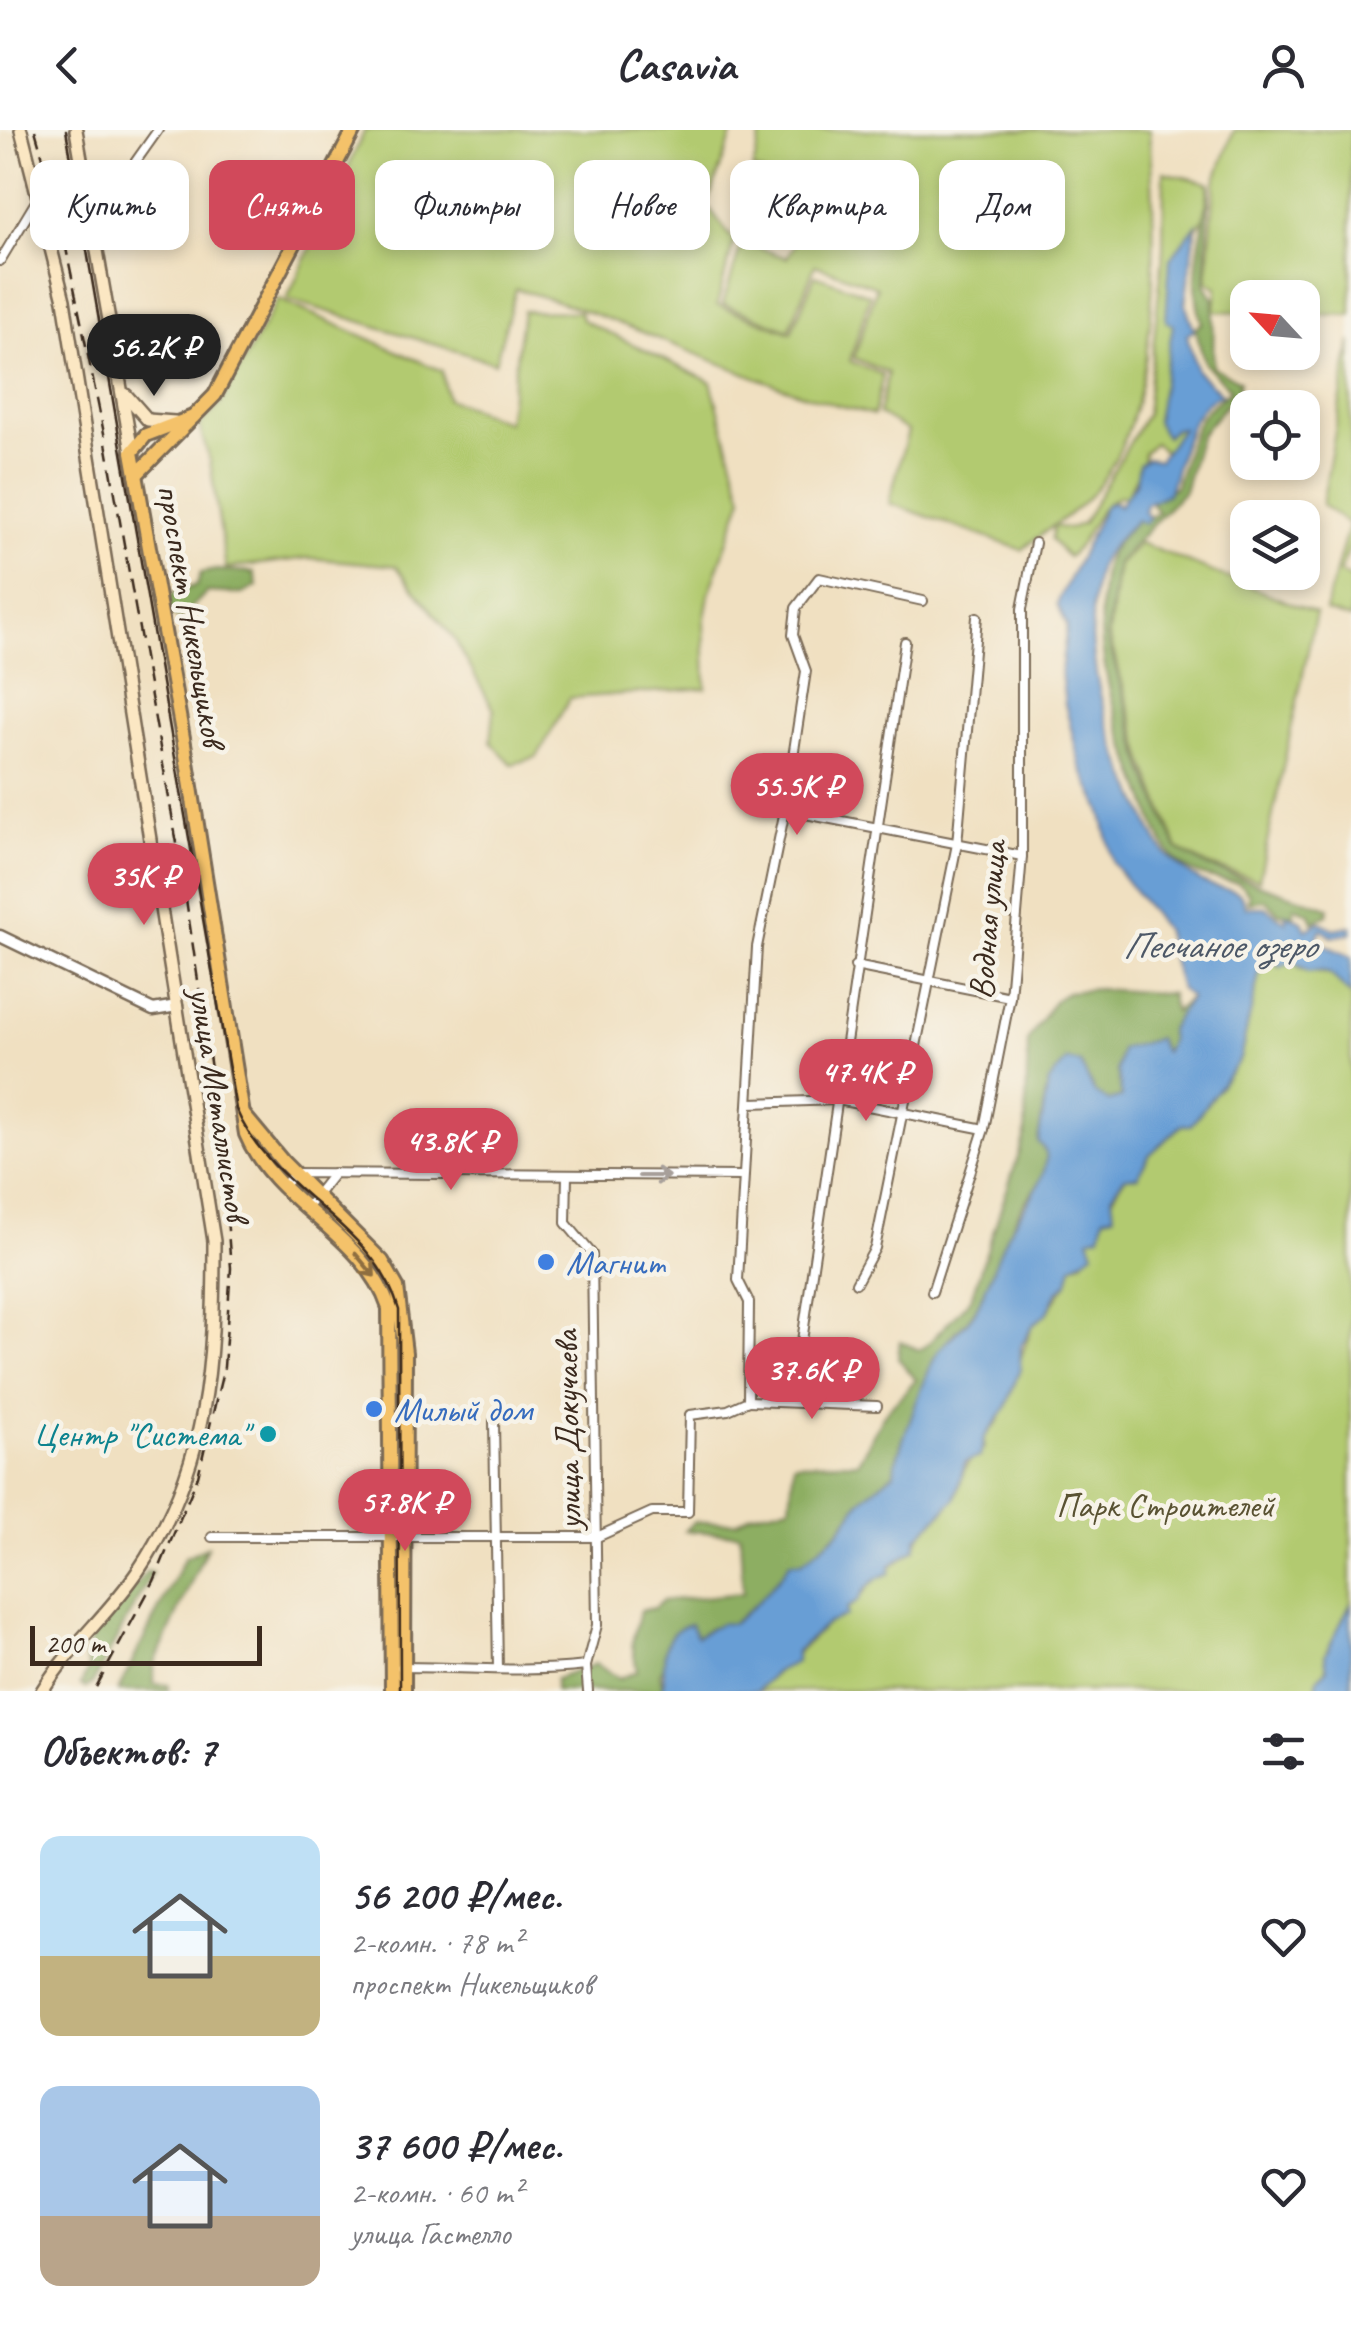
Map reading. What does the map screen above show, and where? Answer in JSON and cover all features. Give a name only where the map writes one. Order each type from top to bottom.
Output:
[{"type":"main road","name":"улица Металлистов","points":[[21,130],[30,166]]},
{"type":"main road","name":"проспект Никельщиков","points":[[76,130],[82,160]]},
{"type":"main road","points":[[136,475],[161,445],[214,395],[354,130]]},
{"type":"main road","name":"улица Металлистов","points":[[42,1691],[120,1596],[155,1541],[189,1464],[209,1393],[214,1241],[97,494],[64,300],[51,250]]},
{"type":"main road","name":"проспект Никельщиков","points":[[98,250],[186,750],[241,1111],[251,1146],[322,1210],[372,1272],[389,1308],[398,1353],[398,1667]]},
{"type":"main road","points":[[121,388],[148,420],[190,418]]},
{"type":"main road","points":[[135,448],[146,435],[190,418]]},
{"type":"main road","points":[[135,448],[161,445]]},
{"type":"main road","points":[[392,1691],[398,1667]]},
{"type":"main road","points":[[398,1667],[404,1691]]},
{"type":"street","points":[[137,160],[158,130]]},
{"type":"street","points":[[0,260],[30,211]]},
{"type":"street","name":"Водная улица","points":[[932,1292],[984,1129],[1010,997],[1022,856],[1022,609],[1035,543]]},
{"type":"street","points":[[748,1401],[749,1302],[738,1280],[742,1176],[750,1104],[757,947],[785,810],[806,671],[793,634],[796,608],[819,578],[923,601]]},
{"type":"street","points":[[856,1283],[875,1248],[957,844],[977,617]]},
{"type":"street","points":[[793,1402],[874,830],[905,642]]},
{"type":"street","points":[[785,810],[1022,856]]},
{"type":"street","points":[[0,936],[153,1010],[177,1006]]},
{"type":"street","points":[[855,966],[1010,997]]},
{"type":"street","points":[[750,1104],[838,1100],[984,1129]]},
{"type":"street","points":[[290,1178],[334,1173],[742,1176]]},
{"type":"street","points":[[322,1210],[334,1173]]},
{"type":"street","name":"улица Докучаева","points":[[567,1175],[566,1223],[592,1254],[597,1537],[596,1640],[586,1666],[588,1691]]},
{"type":"street","points":[[212,1537],[597,1537],[652,1512],[688,1512],[690,1414],[728,1410],[748,1401],[878,1406]]},
{"type":"street","points":[[494,1422],[498,1669]]},
{"type":"street","points":[[398,1667],[524,1673],[586,1666]]},
{"type":"green space","points":[[365,130],[734,130],[710,197],[710,160],[574,160],[574,250],[710,250],[710,209],[730,236],[732,250],[717,305],[791,333],[815,275],[870,295],[850,361],[883,375],[874,415],[783,387],[606,318],[516,289],[495,363],[287,299],[310,250],[355,250],[355,160],[351,160]]},
{"type":"green space","points":[[762,130],[1149,130],[1153,274],[1142,379],[1129,428],[1109,470],[1082,503],[1022,550],[889,503],[908,431],[879,414],[888,373],[854,358],[877,287],[815,265],[789,330],[723,304],[740,250],[764,250],[787,258],[791,250],[919,250],[919,160],[755,160]]},
{"type":"green space","points":[[1234,130],[1351,130],[1351,315],[1320,314],[1320,280],[1230,280],[1230,311],[1215,311],[1217,287],[1207,282],[1215,182]]},
{"type":"green space","points":[[1164,172],[1209,183],[1205,217],[1177,252],[1180,318],[1169,429],[1174,431],[1182,422],[1184,433],[1166,453],[1154,443],[1144,453],[1126,500],[1122,495],[1104,507],[1068,557],[1051,540],[1054,526],[1069,529],[1083,523],[1146,415],[1163,254]]},
{"type":"green space","points":[[1210,183],[1205,284],[1214,299],[1213,367],[1240,381],[1238,390],[1230,390],[1230,400],[1200,435],[1184,491],[1117,563],[1107,636],[1144,769],[1177,849],[1208,867],[1329,908],[1327,915],[1313,922],[1310,914],[1294,907],[1294,915],[1279,913],[1265,900],[1248,902],[1249,894],[1239,883],[1195,873],[1168,852],[1124,741],[1103,654],[1101,596],[1107,559],[1121,537],[1144,514],[1151,517],[1158,512],[1152,505],[1154,498],[1175,487],[1201,417],[1230,389],[1205,364],[1195,329],[1202,323],[1196,288]]},
{"type":"green space","points":[[278,299],[442,371],[447,399],[507,422],[523,311],[580,312],[582,320],[711,382],[743,497],[709,594],[704,623],[706,688],[570,698],[537,757],[512,764],[491,742],[494,710],[455,640],[396,566],[309,558],[226,568],[210,461],[199,426],[220,405]]},
{"type":"green space","points":[[1351,341],[1351,546],[1339,573],[1351,578],[1351,619],[1325,611],[1349,524],[1322,505]]},
{"type":"green space","points":[[1140,543],[1230,579],[1230,590],[1258,590],[1316,613],[1259,880],[1210,866],[1178,849],[1145,764],[1109,635],[1118,565]]},
{"type":"green space","points":[[254,572],[257,586],[243,594],[207,592],[180,619],[170,613],[169,595],[197,585],[201,573]]},
{"type":"green space","name":"Парк Строителей","points":[[1271,959],[1279,967],[1294,962],[1301,969],[1336,975],[1351,995],[1351,1603],[1325,1655],[1327,1670],[1318,1678],[1316,1691],[757,1691],[828,1623],[840,1617],[877,1578],[915,1549],[921,1535],[948,1507],[965,1468],[984,1448],[984,1438],[999,1420],[1032,1326],[1048,1312],[1068,1281],[1072,1266],[1083,1261],[1089,1237],[1125,1177],[1138,1176],[1149,1155],[1182,1125],[1191,1125],[1240,1059],[1262,961]]},
{"type":"green space","points":[[1098,989],[1171,994],[1174,1012],[1191,997],[1169,1030],[1171,1041],[1163,1053],[1142,1046],[1117,1070],[1122,1097],[1109,1101],[1095,1093],[1080,1063],[1068,1060],[1048,1083],[1038,1141],[1047,1154],[1046,1169],[1014,1221],[974,1312],[953,1334],[937,1360],[909,1424],[894,1473],[861,1500],[837,1533],[732,1624],[712,1627],[684,1647],[660,1672],[663,1691],[555,1691],[555,1679],[596,1664],[619,1679],[637,1671],[632,1643],[640,1611],[654,1608],[662,1601],[743,1593],[740,1534],[685,1531],[694,1522],[736,1522],[750,1514],[790,1506],[794,1463],[858,1462],[884,1414],[916,1380],[898,1358],[900,1341],[919,1350],[926,1346],[971,1298],[1025,1136],[1028,1040],[1054,1001],[1067,992]]},
{"type":"green space","points":[[207,1547],[154,1665],[154,1684],[168,1685],[168,1691],[118,1691],[185,1557]]},
{"type":"green space","points":[[147,1571],[152,1572],[93,1683],[86,1688],[81,1685],[89,1667],[85,1657],[93,1635]]},
{"type":"water","name":"Песчаное озеро","points":[[1196,225],[1185,303],[1194,330],[1187,335],[1197,371],[1222,395],[1210,400],[1192,422],[1168,494],[1146,504],[1144,512],[1150,518],[1144,524],[1137,520],[1131,525],[1099,566],[1092,632],[1099,690],[1116,747],[1163,850],[1201,881],[1237,892],[1246,907],[1265,907],[1286,922],[1285,914],[1302,921],[1306,929],[1320,922],[1334,929],[1351,926],[1351,933],[1332,937],[1321,929],[1316,941],[1351,957],[1351,995],[1329,973],[1309,972],[1294,962],[1279,967],[1276,960],[1262,961],[1240,1059],[1191,1125],[1182,1125],[1149,1155],[1138,1176],[1124,1177],[1112,1196],[1114,1215],[1104,1217],[1100,1235],[1089,1238],[1094,1252],[1072,1266],[1068,1282],[1021,1346],[1020,1369],[1006,1408],[984,1438],[980,1457],[965,1462],[955,1499],[917,1538],[915,1549],[890,1566],[890,1573],[867,1587],[858,1601],[846,1609],[847,1616],[828,1623],[796,1651],[796,1662],[775,1672],[757,1691],[663,1691],[667,1643],[679,1628],[690,1624],[697,1636],[721,1623],[732,1624],[764,1595],[790,1562],[802,1562],[838,1533],[861,1500],[894,1473],[934,1359],[974,1313],[1007,1235],[1044,1172],[1045,1151],[1038,1142],[1048,1083],[1067,1060],[1080,1063],[1095,1093],[1109,1101],[1122,1097],[1117,1070],[1121,1049],[1157,1039],[1164,1052],[1170,1041],[1169,1030],[1190,997],[1180,989],[1164,929],[1113,863],[1101,810],[1080,765],[1065,704],[1061,672],[1067,625],[1057,604],[1105,505],[1114,502],[1119,506],[1136,482],[1139,464],[1147,458],[1159,460],[1182,428],[1174,429],[1166,437],[1156,421],[1173,325],[1166,321],[1170,259]]},
{"type":"water","points":[[1351,1603],[1351,1691],[1316,1691],[1318,1678],[1327,1670],[1325,1655]]},
{"type":"tram line","points":[[66,130],[236,1109],[272,1163],[368,1253],[386,1279],[399,1310],[400,1691]]},
{"type":"railway","points":[[35,130],[59,214],[107,448],[182,872],[220,1130],[231,1268],[224,1367],[198,1476],[154,1581],[94,1691]]},
{"type":"place","name":"Магнит","points":[[546,1262]]},
{"type":"place","name":"Милый дом","points":[[374,1409]]},
{"type":"place","name":"Центр \"Система\"","points":[[268,1434]]}]
